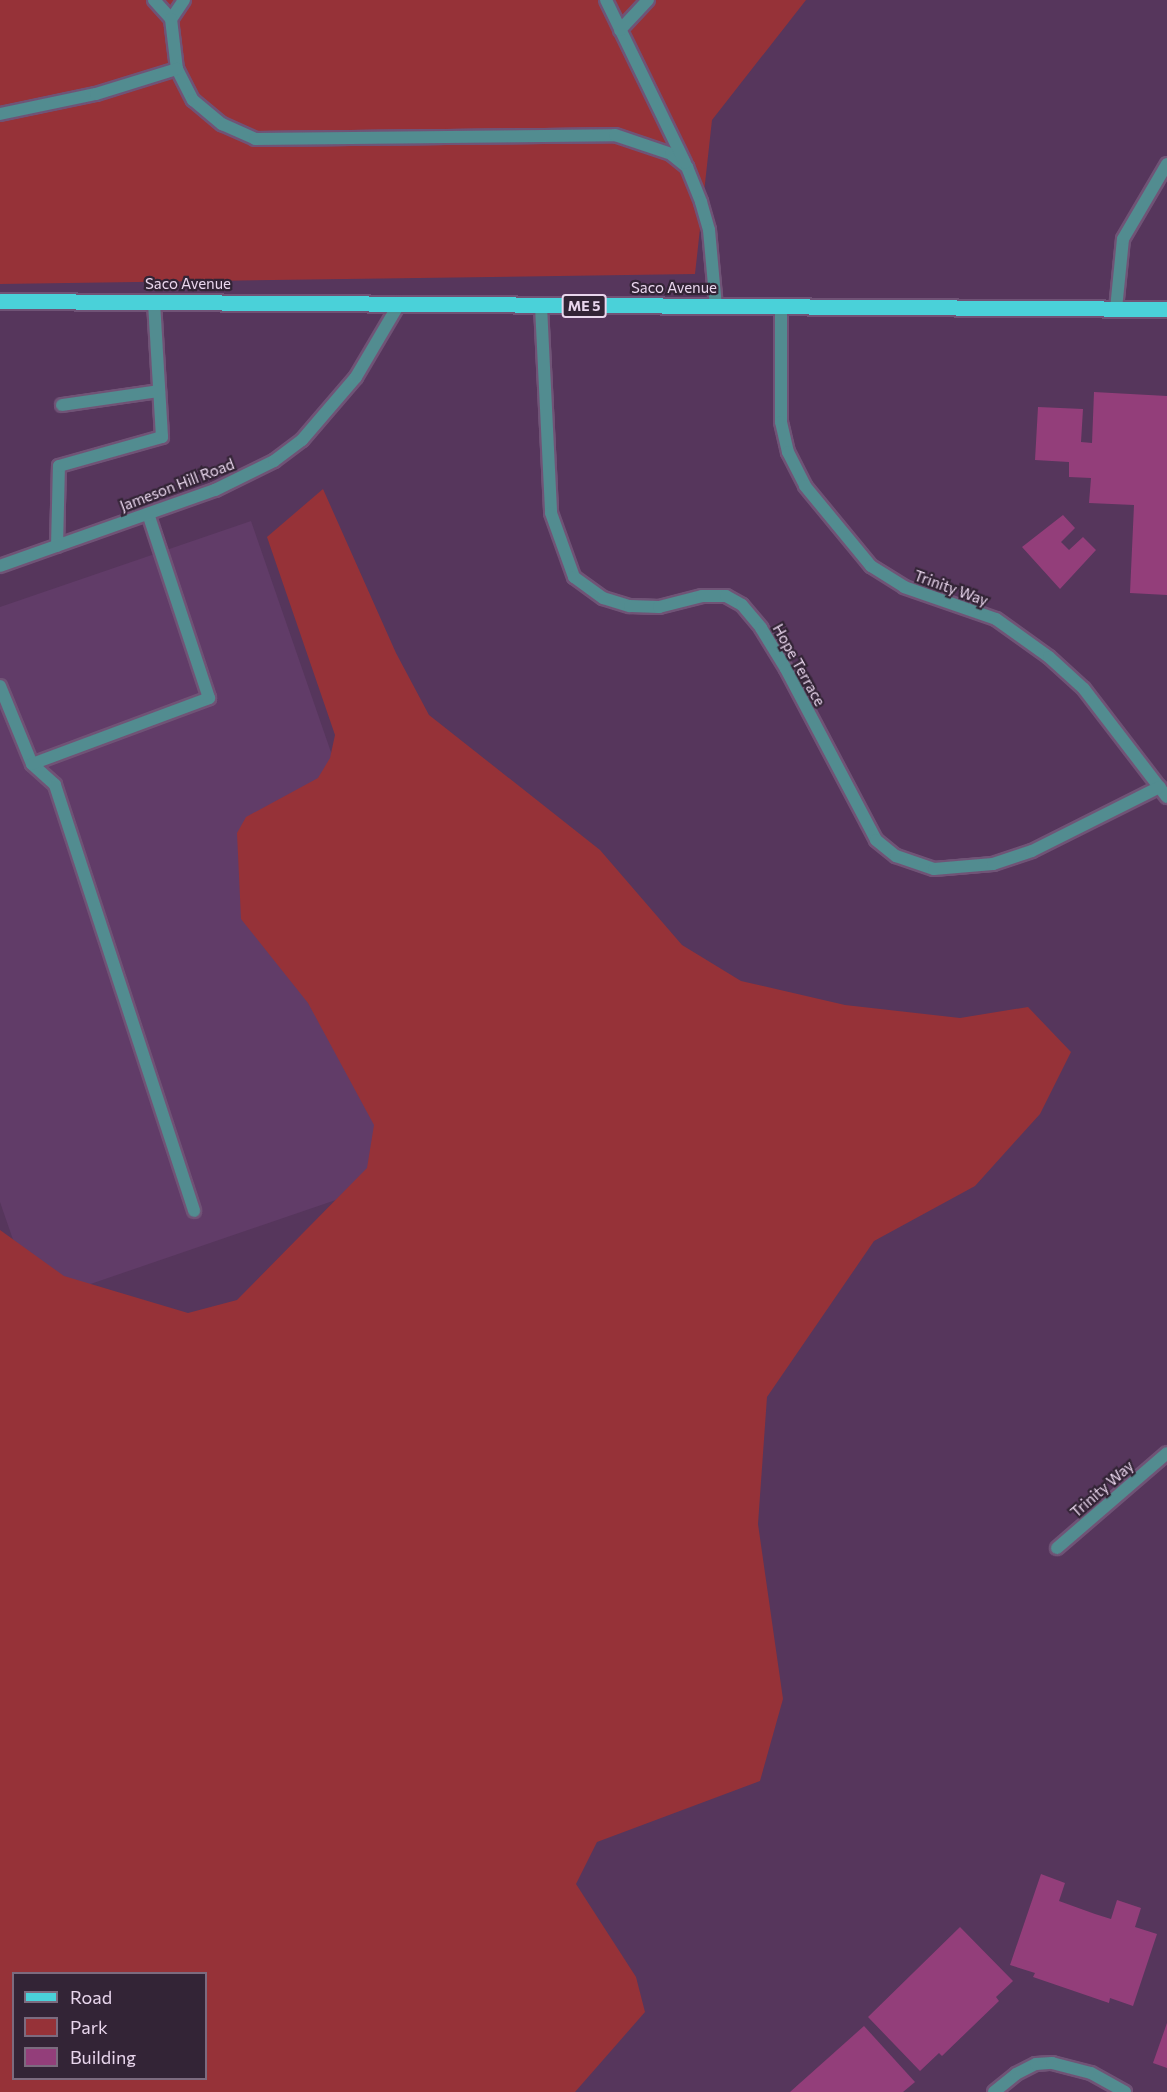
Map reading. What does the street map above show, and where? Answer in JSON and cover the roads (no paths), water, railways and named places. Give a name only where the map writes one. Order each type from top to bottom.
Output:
[{"type":"main road","name":"Saco Avenue","points":[[0,301],[1167,309]]},
{"type":"street","points":[[154,0],[171,19],[177,69],[193,100],[222,124],[255,139],[615,135],[657,146],[687,167]]},
{"type":"street","points":[[171,19],[184,0]]},
{"type":"street","points":[[606,0],[687,167],[709,230],[716,307]]},
{"type":"street","points":[[620,30],[648,0]]},
{"type":"street","points":[[0,114],[96,94],[177,69]]},
{"type":"street","points":[[1116,309],[1123,239],[1167,164]]},
{"type":"street","points":[[57,546],[59,466],[162,437],[154,302]]},
{"type":"street","name":"Jameson Hill Road","points":[[0,566],[215,490],[274,460],[302,440],[356,377],[399,304]]},
{"type":"street","name":"Trinity Way","points":[[781,305],[781,422],[788,452],[805,486],[871,566],[904,587],[996,619],[1049,657],[1084,689],[1164,792]]},
{"type":"street","name":"Hope Terrace","points":[[542,306],[551,513],[574,577],[603,598],[630,606],[659,607],[702,596],[726,596],[741,605],[761,628],[786,669],[876,840],[896,856],[934,868],[993,864],[1032,851],[1164,792]]},
{"type":"street","points":[[62,405],[159,391]]},
{"type":"street","points":[[32,764],[209,698],[148,514]]},
{"type":"street","points":[[0,686],[32,764],[55,785],[194,1210]]},
{"type":"street","name":"Trinity Way","points":[[1057,1548],[1167,1454]]},
{"type":"street","points":[[994,2092],[1016,2074],[1036,2064],[1052,2063],[1091,2073],[1125,2092]]}]
